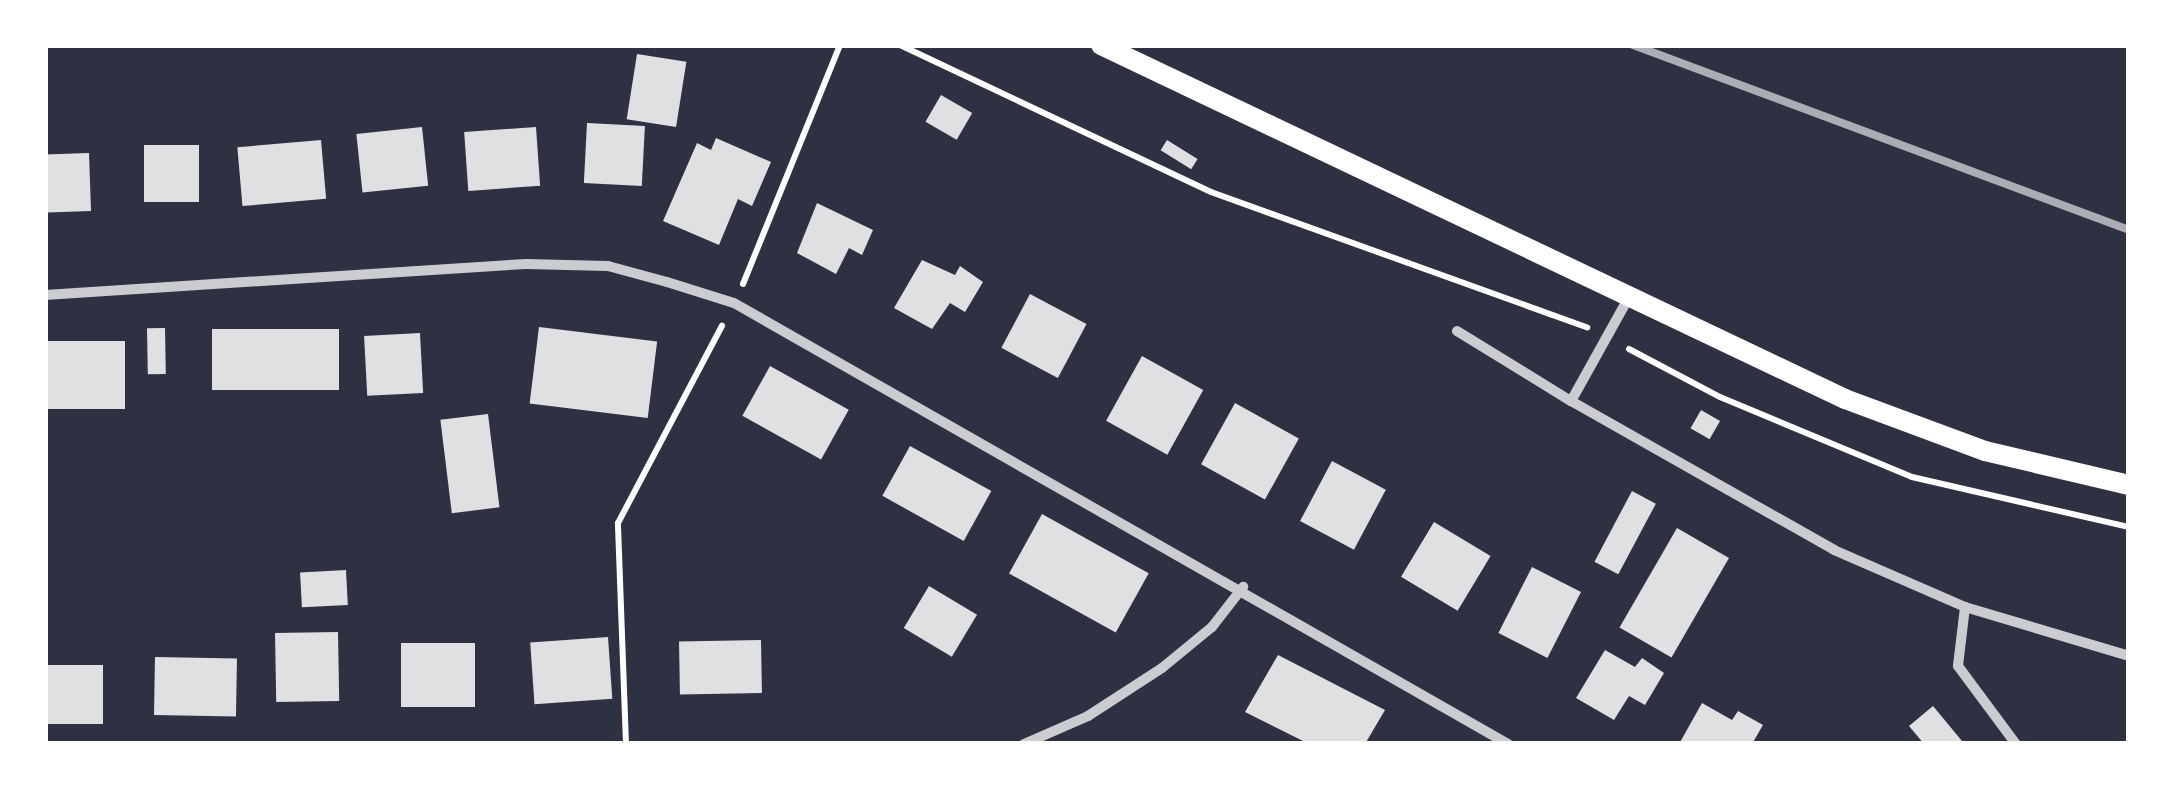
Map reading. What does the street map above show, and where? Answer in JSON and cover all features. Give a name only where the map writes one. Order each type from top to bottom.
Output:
[{"type":"main road","points":[[1101,45],[1629,298],[1896,420],[2032,465],[2129,485]]},
{"type":"street","points":[[45,295],[526,264],[608,266],[734,304],[1243,588],[1508,744]]},
{"type":"street","points":[[1571,402],[1629,298]]},
{"type":"street","points":[[1457,331],[1571,402],[1834,550],[1965,607],[2129,656]]},
{"type":"street","points":[[1024,744],[1088,716],[1162,668],[1212,627],[1243,588]]},
{"type":"street","points":[[1965,607],[1958,666],[2016,744]]},
{"type":"path","points":[[743,285],[840,45]]},
{"type":"path","points":[[900,45],[1211,192],[1571,318],[1720,397],[1912,477],[2129,527]]},
{"type":"path","points":[[626,744],[618,523],[726,318]]},
{"type":"building","points":[[637,54],[686,62],[676,127],[627,119]]},
{"type":"building","points":[[941,95],[972,113],[957,140],[926,122]]},
{"type":"building","points":[[587,123],[645,126],[642,186],[584,183]]},
{"type":"building","points":[[422,127],[428,186],[363,193],[356,134]]},
{"type":"building","points":[[536,127],[540,186],[468,191],[464,132]]},
{"type":"building","points":[[716,138],[771,162],[752,206],[738,199],[719,245],[663,221],[697,143],[711,150]]},
{"type":"building","points":[[321,140],[326,199],[242,206],[237,147]]},
{"type":"building","points":[[1167,140],[1198,159],[1191,169],[1161,150]]},
{"type":"building","points":[[144,145],[199,145],[199,202],[144,202]]},
{"type":"building","points":[[89,153],[91,211],[47,213],[45,155]]},
{"type":"building","points":[[817,203],[873,230],[862,255],[849,248],[836,274],[797,253]]},
{"type":"building","points":[[922,260],[955,275],[960,266],[983,282],[965,312],[950,303],[932,329],[894,308]]},
{"type":"building","points":[[1030,294],[1087,324],[1058,378],[1001,348]]},
{"type":"building","points":[[539,327],[657,342],[648,418],[530,403]]},
{"type":"building","points":[[147,328],[165,328],[166,374],[148,374]]},
{"type":"building","points":[[212,329],[339,329],[339,390],[212,390]]},
{"type":"building","points":[[420,333],[423,393],[367,396],[364,336]]},
{"type":"building","points":[[45,341],[125,341],[125,409],[45,409]]},
{"type":"building","points":[[1142,356],[1203,390],[1167,455],[1106,421]]},
{"type":"building","points":[[770,366],[849,410],[821,459],[742,416]]},
{"type":"building","points":[[1235,403],[1299,438],[1265,500],[1201,464]]},
{"type":"building","points":[[1701,410],[1720,421],[1710,439],[1690,428]]},
{"type":"building","points":[[488,414],[499,507],[452,513],[440,420]]},
{"type":"building","points":[[910,446],[991,491],[964,541],[882,496]]},
{"type":"building","points":[[1332,461],[1386,490],[1354,550],[1300,521]]},
{"type":"building","points":[[1632,491],[1656,504],[1618,574],[1594,562]]},
{"type":"building","points":[[1042,514],[1149,573],[1116,633],[1009,573]]},
{"type":"building","points":[[1434,522],[1491,556],[1458,611],[1401,577]]},
{"type":"building","points":[[1677,528],[1729,558],[1671,658],[1620,628]]},
{"type":"building","points":[[1532,567],[1581,592],[1547,658],[1498,633]]},
{"type":"building","points":[[346,570],[348,605],[302,607],[300,572]]},
{"type":"building","points":[[929,586],[977,615],[952,657],[904,628]]},
{"type":"building","points":[[338,632],[339,701],[276,702],[275,633]]},
{"type":"building","points":[[608,637],[612,699],[535,704],[530,642]]},
{"type":"building","points":[[761,640],[762,693],[680,694],[679,641]]},
{"type":"building","points":[[401,643],[475,643],[475,707],[401,707]]},
{"type":"building","points":[[1605,650],[1635,667],[1642,658],[1664,673],[1645,705],[1629,696],[1614,720],[1576,698]]},
{"type":"building","points":[[1278,655],[1385,710],[1365,744],[1309,744],[1245,712]]},
{"type":"building","points":[[155,657],[237,658],[236,716],[154,715]]},
{"type":"building","points":[[45,665],[103,665],[103,724],[45,724]]},
{"type":"building","points":[[1702,703],[1732,720],[1738,711],[1763,725],[1752,744],[1679,744]]},
{"type":"building","points":[[1933,706],[1962,741],[1958,744],[1924,744],[1909,726]]},
{"type":"railway","points":[[1633,45],[2129,230]]}]
